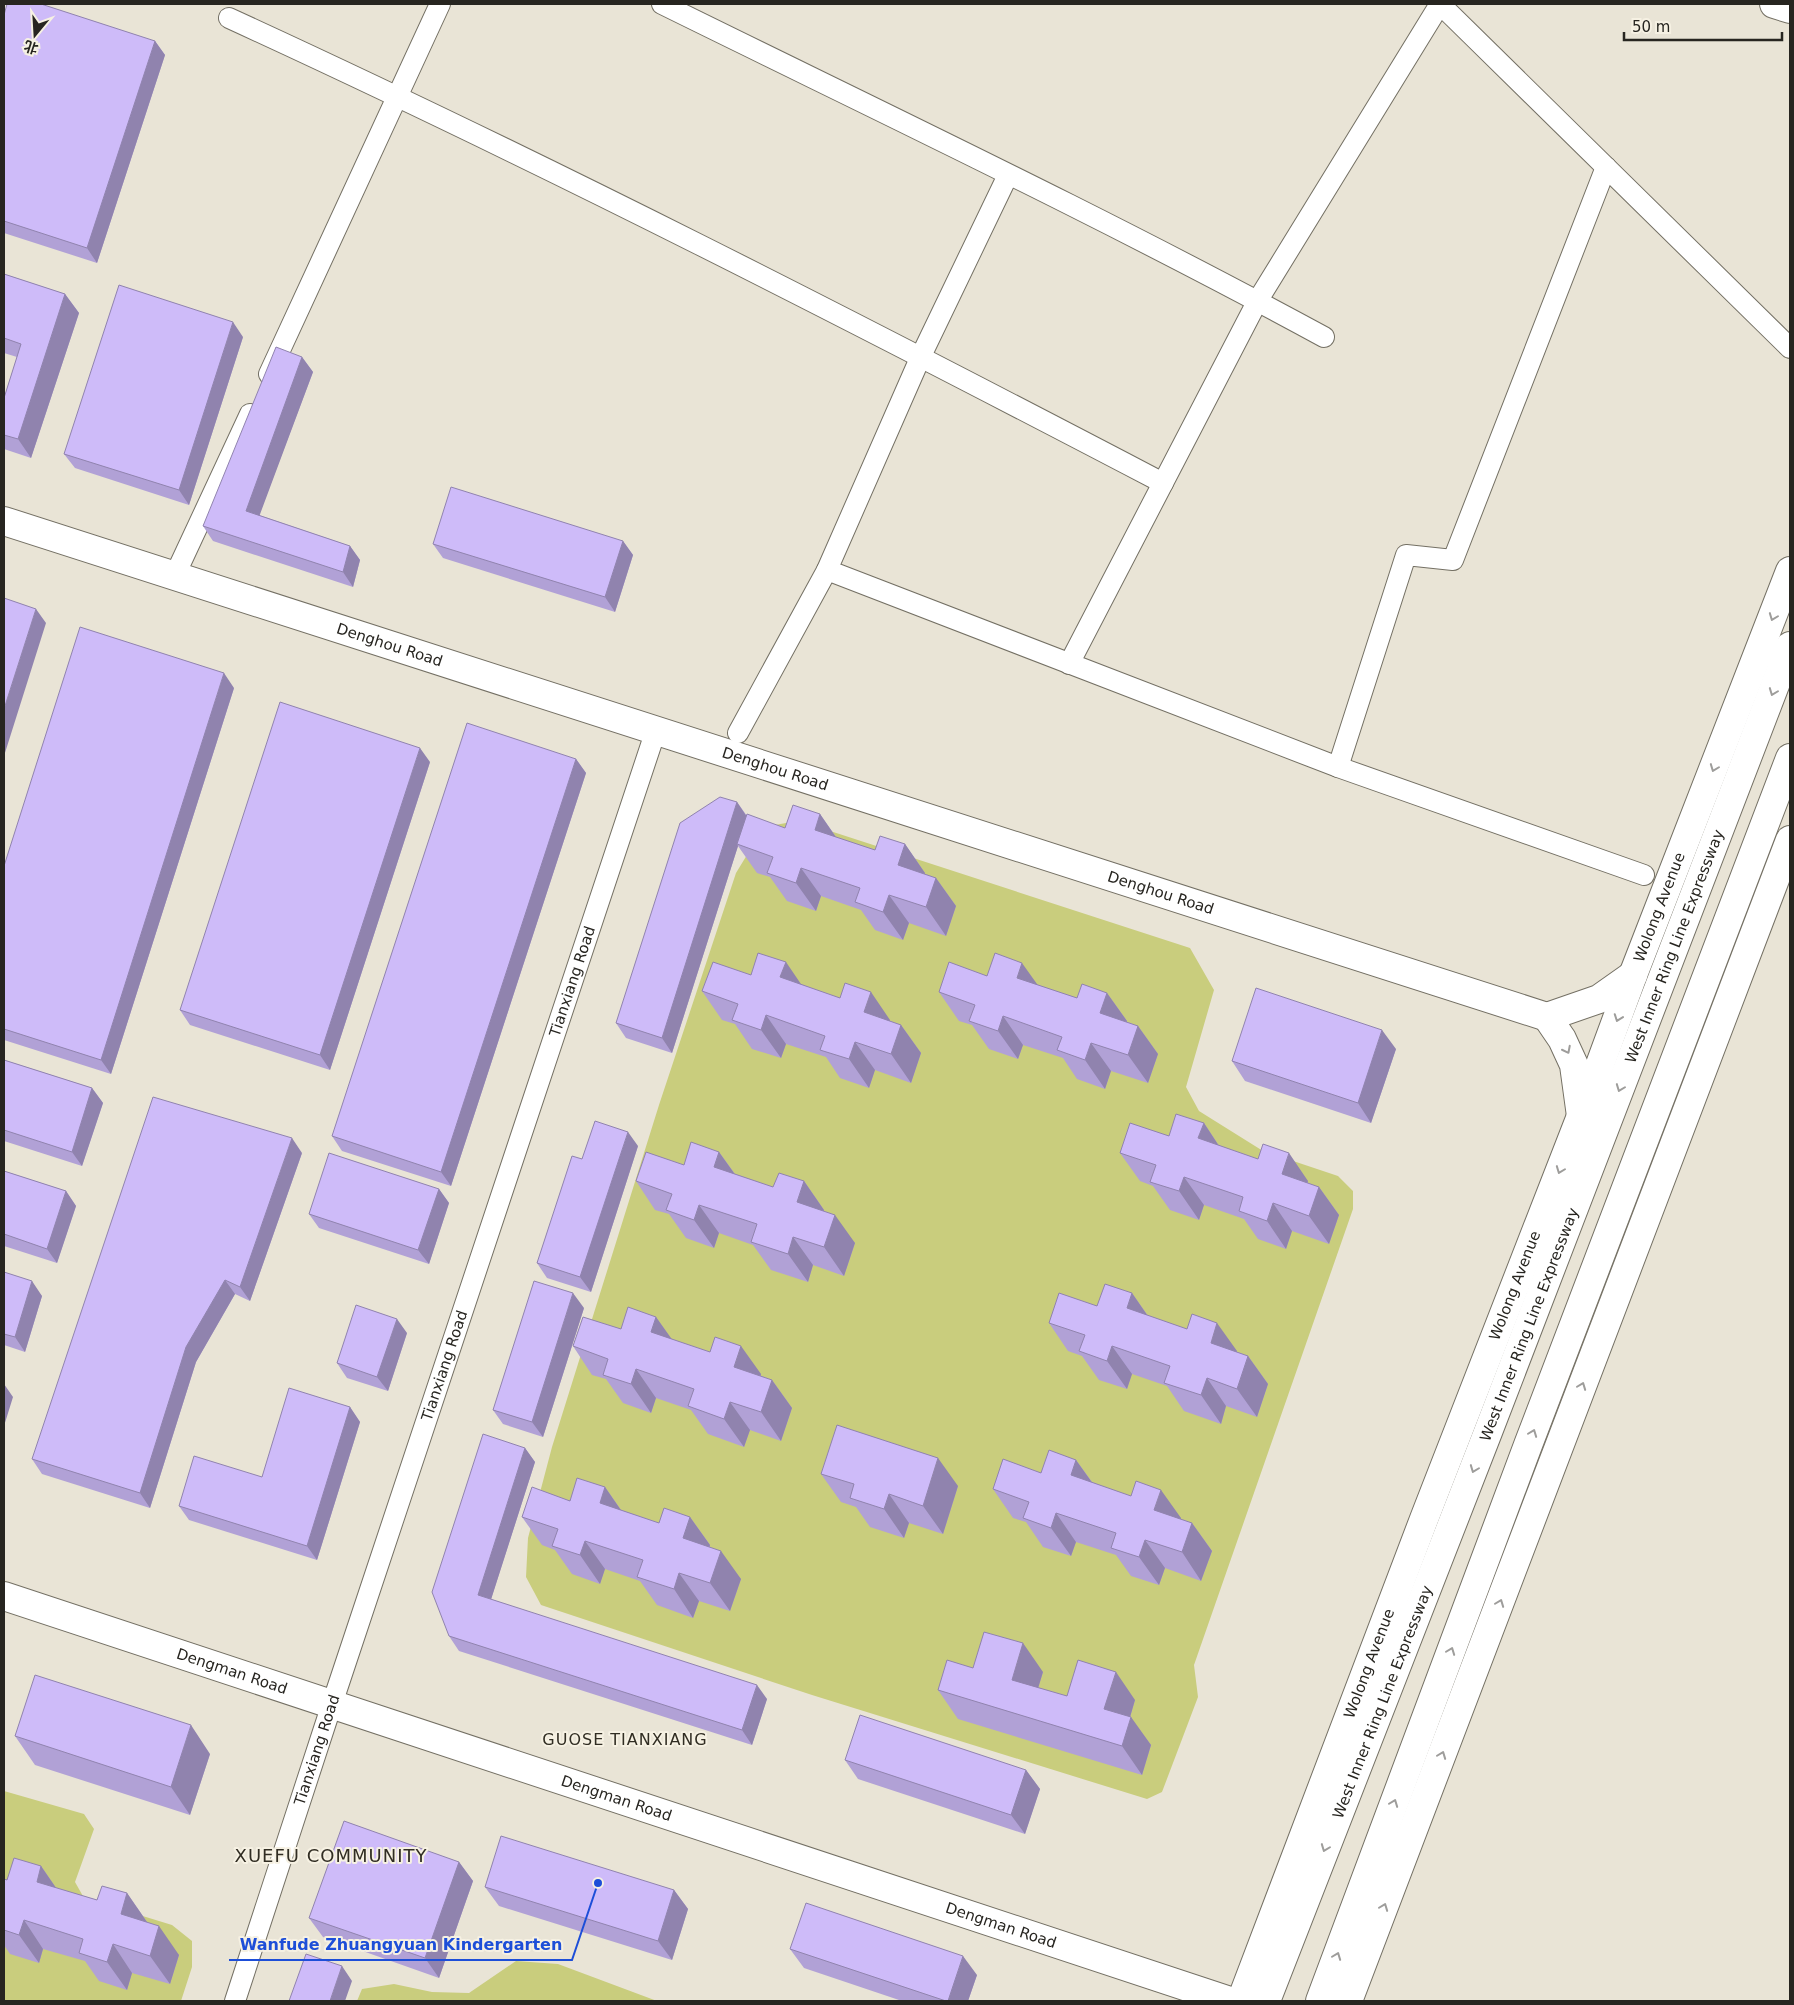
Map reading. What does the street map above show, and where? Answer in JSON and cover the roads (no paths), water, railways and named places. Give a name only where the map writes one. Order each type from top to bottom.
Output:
[{"type":"main road","name":"Denghou Road","points":[[4,521],[1547,1017]]},
{"type":"main road","name":"Wolong Avenue","points":[[1241,2001],[1428,1510],[1581,1116],[1633,975],[1790,571]]},
{"type":"main road","name":"West Inner Ring Line Expressway","points":[[1266,2001],[1492,1423],[1790,646]]},
{"type":"main road","points":[[1320,2001],[1528,1445],[1790,758]]},
{"type":"main road","points":[[1348,2001],[1790,840]]},
{"type":"main road","points":[[1581,1116],[1574,1065],[1562,1039],[1547,1017],[1598,1000],[1633,975]]},
{"type":"main road","name":"Dengman Road","points":[[4,1596],[1230,2001]]},
{"type":"street","points":[[175,576],[440,4]]},
{"type":"street","points":[[662,4],[1258,300],[1324,337]]},
{"type":"street","points":[[1070,664],[1258,300],[1440,4],[1790,348]]},
{"type":"street","points":[[230,18],[398,95],[921,356],[1163,483]]},
{"type":"street","points":[[1338,767],[1406,555],[1454,560],[1606,167]]},
{"type":"street","points":[[738,733],[827,570],[921,356],[1008,175]]},
{"type":"street","points":[[827,570],[1338,767],[1644,875]]},
{"type":"street","name":"Tianxiang Road","points":[[235,2001],[656,730]]},
{"type":"place","name":"Wanfude Zhuangyuan Kindergarten","points":[[598,1883]]},
{"type":"district","name":"GUOSE TIANXIANG","points":[[625,1739]]},
{"type":"district","name":"XUEFU COMMUNITY","points":[[331,1855]]}]
